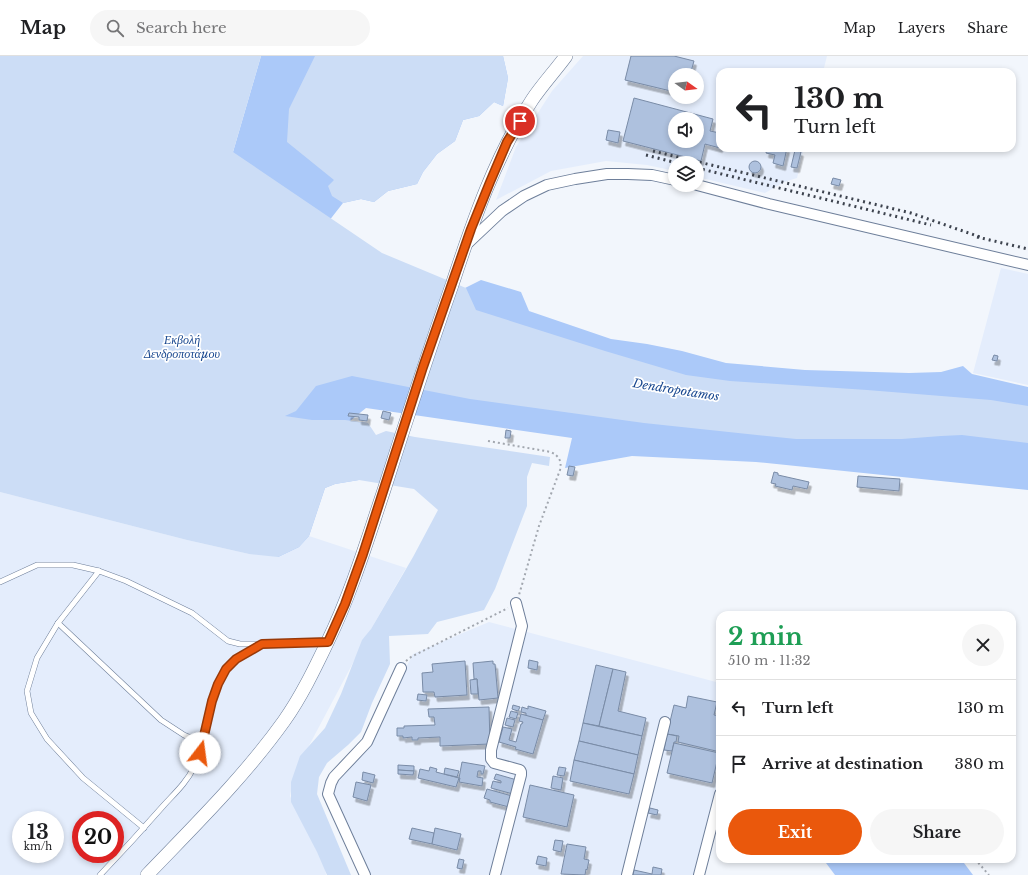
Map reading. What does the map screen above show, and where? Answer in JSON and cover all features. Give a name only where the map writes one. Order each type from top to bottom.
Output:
[{"type":"street","points":[[147,875],[216,803],[261,752],[289,713],[308,682],[345,604],[361,561],[423,367],[471,229],[487,189],[507,142],[532,99],[566,56]]},
{"type":"street","points":[[465,247],[502,211],[524,196],[547,185],[607,174],[628,174],[668,179]]},
{"type":"street","points":[[704,187],[769,204],[1028,265]]},
{"type":"street","points":[[495,875],[521,775],[520,770],[494,763],[491,758],[491,750],[522,626],[516,603]]},
{"type":"street","points":[[365,875],[328,794],[334,777],[367,742],[401,668]]},
{"type":"street","points":[[627,875],[665,722]]},
{"type":"street","points":[[699,875],[716,809]]},
{"type":"lane","points":[[0,582],[37,565],[73,565],[99,571],[126,581],[192,613],[228,641],[240,644],[328,642]]},
{"type":"lane","points":[[99,571],[58,623],[37,658],[27,691],[31,713],[47,739],[83,778],[144,828]]},
{"type":"lane","points":[[58,623],[161,720],[184,735],[193,739],[204,740]]},
{"type":"lane","points":[[100,875],[183,785],[194,767],[200,753],[212,701],[218,684],[226,669],[236,659],[262,644]]},
{"type":"path","points":[[401,668],[406,660],[411,657],[516,603],[539,526],[560,470],[561,461],[551,452],[488,440]]},
{"type":"path","points":[[978,863],[989,875]]},
{"type":"shaded area","points":[[261,56],[503,56],[508,78],[503,106],[494,102],[479,116],[463,120],[455,141],[437,154],[423,172],[417,184],[388,191],[374,202],[361,199],[343,203],[325,226],[402,270],[463,289],[481,280],[521,292],[529,311],[611,339],[682,351],[726,363],[805,370],[909,373],[941,372],[963,366],[972,374],[1028,387],[1028,490],[756,462],[632,456],[565,468],[572,438],[366,408],[350,421],[368,423],[359,480],[335,484],[325,488],[309,536],[299,547],[278,557],[233,152]]},
{"type":"shaded area","points":[[583,56],[827,56],[824,68],[716,68],[716,152],[803,152],[797,178],[784,182],[765,193],[704,179],[704,156],[668,156],[668,170],[647,165],[606,161],[551,171],[496,200],[516,147],[552,91]]},
{"type":"shaded area","points":[[1001,268],[1028,274],[1028,385],[973,373]]},
{"type":"shaded area","points":[[0,492],[187,540],[249,554],[299,547],[309,536],[406,568],[371,629],[295,772],[290,796],[325,868],[326,875],[0,875]]},
{"type":"shaded area","points":[[489,622],[716,682],[716,809],[699,875],[364,875],[335,812],[334,790],[347,764],[384,710],[413,654]]},
{"type":"shaded area","points":[[826,863],[964,863],[973,875],[835,875]]},
{"type":"water","points":[[0,56],[261,56],[233,152],[382,253],[466,288],[476,310],[686,375],[730,381],[991,400],[1028,406],[1028,443],[962,435],[902,439],[796,439],[644,423],[470,399],[352,376],[316,386],[296,411],[285,416],[312,420],[345,420],[368,423],[376,435],[386,431],[415,437],[550,457],[549,466],[532,463],[527,477],[527,506],[495,589],[484,610],[437,622],[428,634],[389,636],[390,664],[372,703],[361,732],[327,763],[319,777],[317,794],[351,875],[327,875],[317,852],[291,802],[291,782],[300,756],[325,728],[341,694],[362,640],[371,629],[413,557],[438,510],[414,489],[359,480],[335,484],[325,488],[309,536],[299,547],[278,557],[249,554],[187,540],[0,492]]},
{"type":"water","points":[[315,56],[503,56],[508,78],[503,106],[494,102],[479,116],[463,120],[455,141],[437,154],[423,172],[417,184],[388,191],[374,202],[361,199],[343,203],[332,196],[328,186],[334,180],[287,142],[289,109]]},
{"type":"building","points":[[631,56],[674,56],[694,61],[692,68],[668,68],[668,90],[625,80]]},
{"type":"building","points":[[634,98],[687,112],[668,112],[668,148],[704,148],[704,117],[713,119],[710,131],[716,132],[716,147],[705,144],[702,156],[682,156],[623,141]]},
{"type":"building","points":[[608,130],[620,132],[618,143],[606,140]]},
{"type":"building","points":[[786,152],[783,166],[773,163],[775,155],[766,153]]},
{"type":"building","points":[[795,152],[801,152],[797,168],[791,167]]},
{"type":"building","points":[[753,161],[757,161],[761,167],[757,173],[753,173],[749,169],[749,165]]},
{"type":"building","points":[[833,178],[841,180],[839,186],[831,184]]},
{"type":"building","points":[[994,355],[998,356],[997,361],[992,360]]},
{"type":"building","points":[[383,411],[391,413],[389,420],[381,418]]},
{"type":"building","points":[[349,413],[368,415],[367,421],[359,420],[359,417],[348,416]]},
{"type":"building","points":[[506,430],[511,431],[510,438],[505,438]]},
{"type":"building","points":[[569,466],[575,467],[573,476],[567,475]]},
{"type":"building","points":[[774,472],[778,473],[778,475],[809,482],[807,489],[793,486],[792,490],[775,486],[776,484],[771,483]]},
{"type":"building","points":[[858,476],[900,479],[899,491],[857,487]]},
{"type":"building","points":[[529,660],[538,662],[537,670],[528,668]]},
{"type":"building","points":[[465,661],[467,695],[435,697],[434,692],[423,692],[422,673],[433,672],[432,664]]},
{"type":"building","points":[[493,661],[493,664],[495,664],[498,698],[479,700],[477,679],[474,679],[473,663]]},
{"type":"building","points":[[596,665],[613,669],[599,726],[583,723]]},
{"type":"building","points":[[613,669],[626,672],[618,711],[646,718],[642,736],[599,726]]},
{"type":"building","points":[[477,679],[478,694],[471,694],[470,680]]},
{"type":"building","points":[[418,694],[427,695],[426,701],[417,700]]},
{"type":"building","points":[[688,696],[716,702],[714,715],[716,715],[716,751],[678,742],[679,736],[667,734],[674,705],[686,708]]},
{"type":"building","points":[[513,705],[520,707],[518,711],[512,709]]},
{"type":"building","points":[[528,706],[546,711],[543,720],[526,716],[526,713],[521,712],[522,707],[528,709]]},
{"type":"building","points":[[489,707],[490,744],[440,746],[440,737],[418,738],[418,740],[412,740],[412,737],[403,738],[403,736],[397,736],[397,728],[404,728],[404,726],[435,725],[434,717],[429,717],[428,709]]},
{"type":"building","points":[[511,711],[518,713],[516,719],[509,717]]},
{"type":"building","points":[[521,714],[543,720],[533,754],[515,749],[516,747],[499,742],[503,727],[512,729],[509,740],[516,742],[521,724],[523,722],[519,721]]},
{"type":"building","points":[[507,718],[515,720],[513,727],[505,725]]},
{"type":"building","points":[[583,723],[642,736],[638,755],[579,741]]},
{"type":"building","points":[[667,734],[677,736],[672,751],[664,750]]},
{"type":"building","points":[[579,741],[638,755],[634,774],[574,760]]},
{"type":"building","points":[[674,743],[716,752],[716,766],[712,783],[667,773]]},
{"type":"building","points":[[574,760],[634,774],[629,794],[570,781]]},
{"type":"building","points":[[462,762],[485,766],[483,774],[481,774],[481,771],[478,771],[477,777],[483,778],[482,786],[459,782]]},
{"type":"building","points":[[398,765],[414,766],[414,771],[398,770]]},
{"type":"building","points":[[430,767],[437,769],[436,772],[459,778],[456,787],[418,778],[420,769],[429,771]]},
{"type":"building","points":[[559,767],[566,768],[564,776],[557,775]]},
{"type":"building","points":[[445,768],[459,771],[457,777],[444,774]]},
{"type":"building","points":[[398,770],[414,771],[413,775],[398,774]]},
{"type":"building","points":[[363,772],[375,775],[373,783],[362,780]]},
{"type":"building","points":[[496,774],[517,780],[513,794],[491,788],[493,781],[501,783],[501,781],[494,779]]},
{"type":"building","points":[[553,776],[563,778],[561,790],[551,788]]},
{"type":"building","points":[[356,782],[371,785],[367,801],[353,797]]},
{"type":"building","points":[[530,785],[574,795],[567,827],[523,817]]},
{"type":"building","points":[[487,789],[512,796],[509,807],[490,802],[490,800],[484,798]]},
{"type":"building","points":[[650,808],[658,810],[657,815],[648,813]]},
{"type":"building","points":[[412,828],[434,833],[432,844],[409,839]]},
{"type":"building","points":[[435,828],[461,834],[457,850],[432,844]]},
{"type":"building","points":[[555,840],[563,841],[561,852],[553,850]]},
{"type":"building","points":[[567,844],[586,847],[584,859],[589,860],[585,875],[561,874]]},
{"type":"building","points":[[538,856],[547,858],[546,866],[536,864]]},
{"type":"building","points":[[459,859],[464,860],[462,869],[457,868]]},
{"type":"building","points":[[653,867],[662,869],[661,875],[633,875],[634,870],[652,874]]},
{"type":"railway","points":[[653,151],[911,213],[983,238]]},
{"type":"railway","points":[[646,155],[668,161]]},
{"type":"railway","points":[[704,170],[931,225]]},
{"type":"railway","points":[[977,237],[1028,249]]},
{"type":"route","points":[[200,753],[212,701],[218,684],[226,669],[236,659],[262,644],[328,642],[345,604],[363,554],[423,367],[471,229],[507,142],[520,121]]},
{"type":"water label","name":"Εκβολή Δενδροποτάμου","points":[[182,347]]},
{"type":"water label","name":"Dendropotamos","points":[[676,390]]}]
